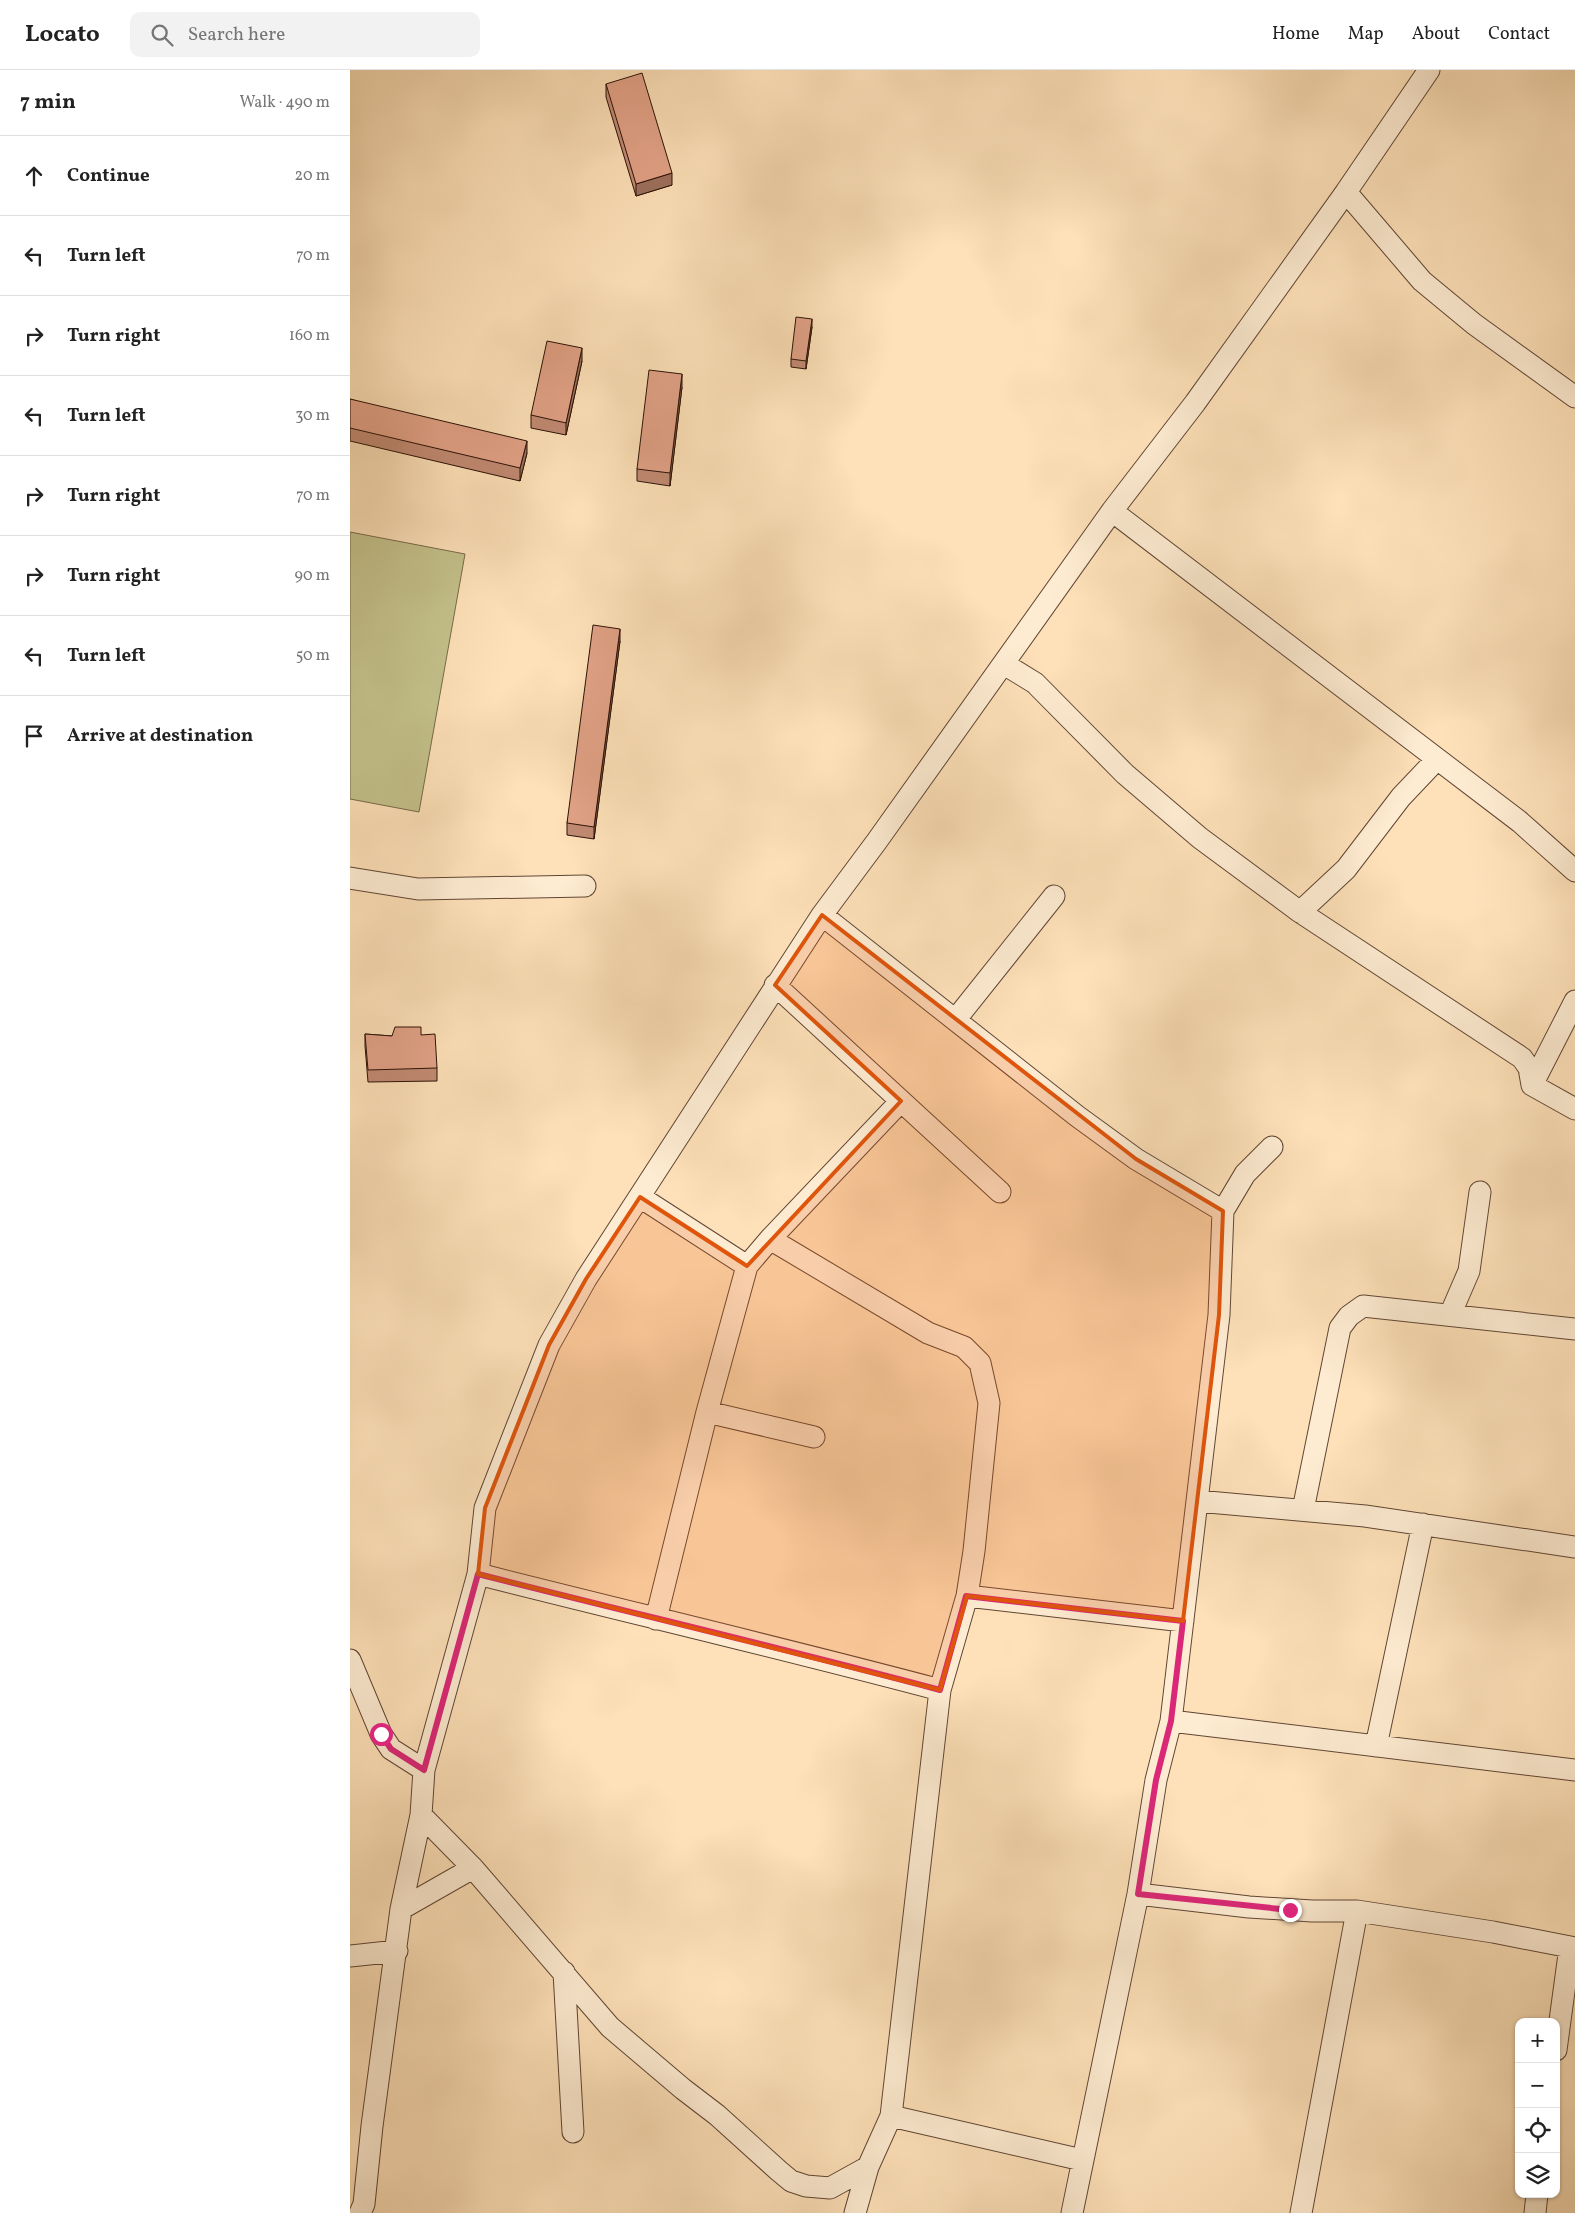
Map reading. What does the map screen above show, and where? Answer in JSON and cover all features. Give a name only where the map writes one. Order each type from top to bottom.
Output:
[{"type":"street","points":[[368,2210],[372,2126],[397,1951],[401,1909],[421,1815],[424,1770],[478,1574],[485,1508],[549,1345],[586,1279],[822,915],[1112,511],[1195,403],[1346,192],[1429,70]]},
{"type":"street","points":[[1346,192],[1422,281],[1474,324],[1575,397]]},
{"type":"street","points":[[1112,511],[1520,822],[1575,871]]},
{"type":"street","points":[[1004,664],[1035,683],[1125,774],[1200,838],[1300,912],[1522,1058],[1529,1068],[1532,1085]]},
{"type":"street","points":[[1300,912],[1346,869],[1401,797],[1437,759]]},
{"type":"street","points":[[350,878],[418,888],[585,886]]},
{"type":"street","points":[[956,1019],[1054,896]]},
{"type":"street","points":[[822,915],[1077,1116],[1136,1159],[1223,1211]]},
{"type":"street","points":[[775,985],[1000,1192]]},
{"type":"street","points":[[1532,1085],[1575,1001]]},
{"type":"street","points":[[1532,1085],[1575,1109]]},
{"type":"street","points":[[656,1619],[707,1412],[747,1266],[770,1239],[901,1101]]},
{"type":"street","points":[[1072,2213],[1138,1894],[1156,1780],[1171,1721],[1219,1315],[1223,1211],[1245,1174],[1272,1147]]},
{"type":"street","points":[[1450,1314],[1470,1271],[1480,1192]]},
{"type":"street","points":[[640,1197],[747,1266]]},
{"type":"street","points":[[770,1239],[928,1333],[964,1347],[980,1363],[989,1403],[974,1551],[966,1596],[940,1690],[911,1922],[891,2116],[868,2168],[855,2213]]},
{"type":"street","points":[[1303,1510],[1340,1328],[1344,1322],[1363,1306],[1575,1329]]},
{"type":"street","points":[[707,1412],[814,1437]]},
{"type":"street","points":[[1197,1501],[1365,1516],[1575,1547]]},
{"type":"street","points":[[1376,1746],[1423,1524]]},
{"type":"street","points":[[478,1574],[656,1619],[752,1640],[940,1690]]},
{"type":"street","points":[[966,1596],[1183,1621]]},
{"type":"street","points":[[350,1660],[381,1734],[391,1749],[424,1770]]},
{"type":"street","points":[[1171,1721],[1575,1770]]},
{"type":"street","points":[[421,1815],[473,1868],[610,2027],[682,2089],[717,2115],[791,2181],[806,2186],[830,2188],[868,2168]]},
{"type":"street","points":[[401,1909],[473,1868]]},
{"type":"street","points":[[1138,1894],[1249,1907],[1312,1911],[1357,1911],[1493,1932],[1572,1947],[1560,2024]]},
{"type":"street","points":[[1301,2213],[1357,1911]]},
{"type":"street","points":[[350,1956],[397,1951]]},
{"type":"street","points":[[564,1972],[573,2132]]},
{"type":"street","points":[[891,2116],[1082,2160]]},
{"type":"street","points":[[1534,2213],[1536,2198]]},
{"type":"highlighted area","points":[[822,915],[1136,1159],[1223,1211],[1219,1315],[1183,1621],[967,1596],[940,1690],[478,1574],[485,1508],[549,1345],[586,1279],[640,1197],[747,1266],[901,1101],[775,985]]},
{"type":"shaded area","points":[[350,532],[465,554],[419,812],[350,799]]},
{"type":"building","points":[[642,73],[672,173],[636,184],[606,84]]},
{"type":"building","points":[[796,317],[812,319],[806,361],[791,359]]},
{"type":"building","points":[[547,341],[582,348],[566,423],[531,415]]},
{"type":"building","points":[[649,370],[682,374],[670,473],[637,469]]},
{"type":"building","points":[[350,399],[527,441],[520,468],[350,428]]},
{"type":"building","points":[[593,625],[620,629],[594,827],[567,823]]},
{"type":"building","points":[[395,1027],[421,1027],[421,1035],[435,1034],[437,1068],[368,1070],[365,1034],[392,1036]]},
{"type":"route","points":[[381,1734],[391,1749],[424,1770],[478,1574],[656,1619],[752,1640],[940,1690],[966,1596],[1183,1621],[1171,1721],[1156,1780],[1138,1894],[1290,1910]]}]
